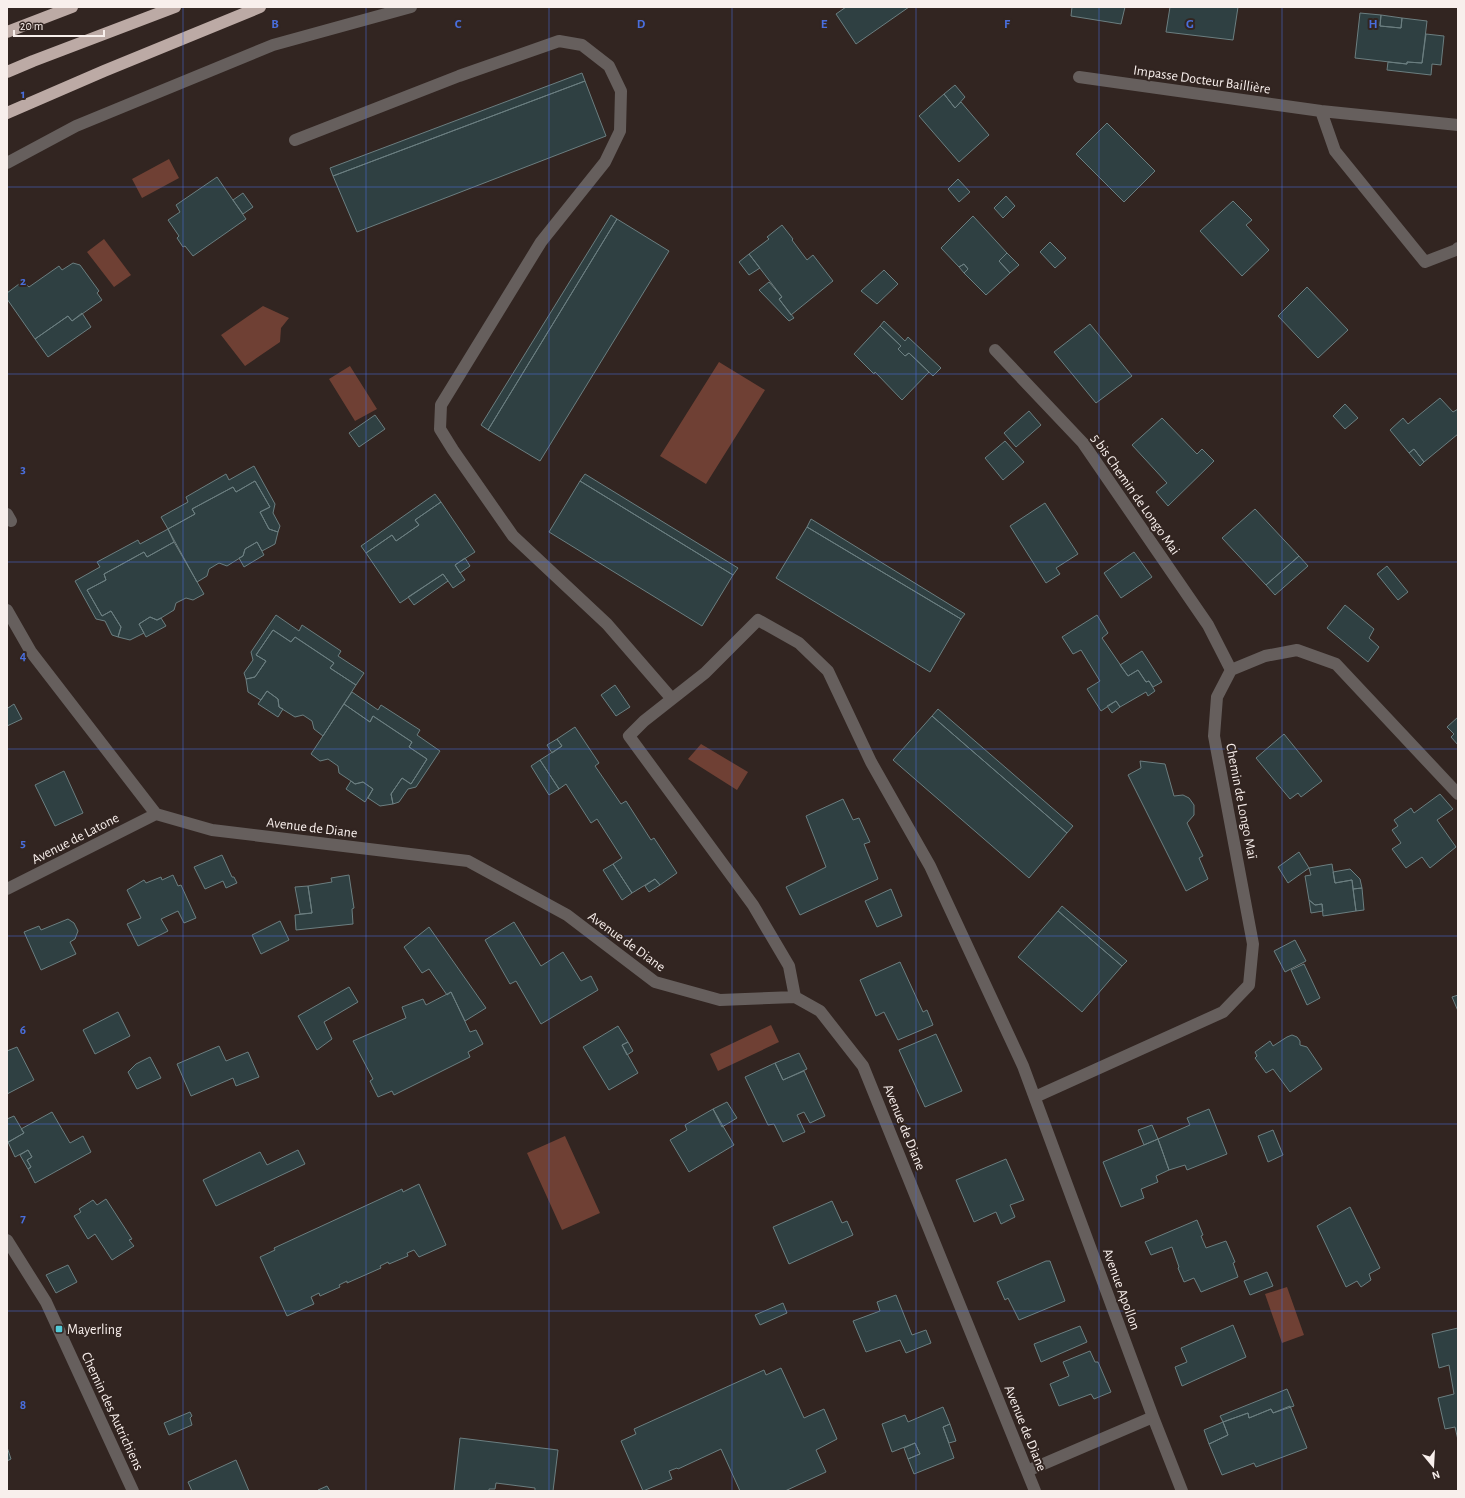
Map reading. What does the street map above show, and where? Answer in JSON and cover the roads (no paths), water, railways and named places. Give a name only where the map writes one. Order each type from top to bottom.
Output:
[{"type":"highway","points":[[7,32],[72,7]]},
{"type":"highway","points":[[7,72],[175,7]]},
{"type":"highway","points":[[7,114],[104,71],[260,7]]},
{"type":"street","points":[[7,163],[76,126],[273,46],[411,7]]},
{"type":"street","points":[[295,140],[459,76],[560,41],[582,45],[609,66],[621,91],[620,131],[605,162],[541,242],[441,406],[440,429],[513,536],[607,624],[672,700],[644,721],[629,736],[753,905],[789,966],[795,997]]},
{"type":"street","name":"Impasse Docteur Baillière","points":[[1079,77],[1321,111],[1458,125]]},
{"type":"street","points":[[1321,111],[1335,152],[1425,262],[1458,248]]},
{"type":"street","name":"5 bis Chemin de Longo Mai","points":[[995,350],[1083,443],[1208,625],[1231,670]]},
{"type":"street","points":[[7,610],[31,652],[156,814]]},
{"type":"street","name":"Avenue Apollon","points":[[672,700],[705,673],[758,620],[799,643],[828,671],[871,762],[930,866],[1023,1066],[1153,1417],[1182,1491]]},
{"type":"street","points":[[1231,670],[1265,656],[1296,650],[1336,664],[1458,794]]},
{"type":"street","name":"Chemin de Longo Maï","points":[[1035,1097],[1223,1012],[1249,985],[1253,944],[1214,736],[1217,697],[1231,670]]},
{"type":"street","name":"Avenue de Latone","points":[[7,889],[156,814]]},
{"type":"street","name":"Avenue de Diane","points":[[156,814],[212,830],[468,861],[567,915],[655,982],[720,1000],[795,997],[820,1011],[863,1066],[1035,1491]]},
{"type":"street","name":"Chemin des Autrichiens","points":[[7,1240],[46,1302],[133,1491]]},
{"type":"street","points":[[1027,1471],[1153,1417]]},
{"type":"place","name":"Mayerling","points":[[59,1329]]}]
